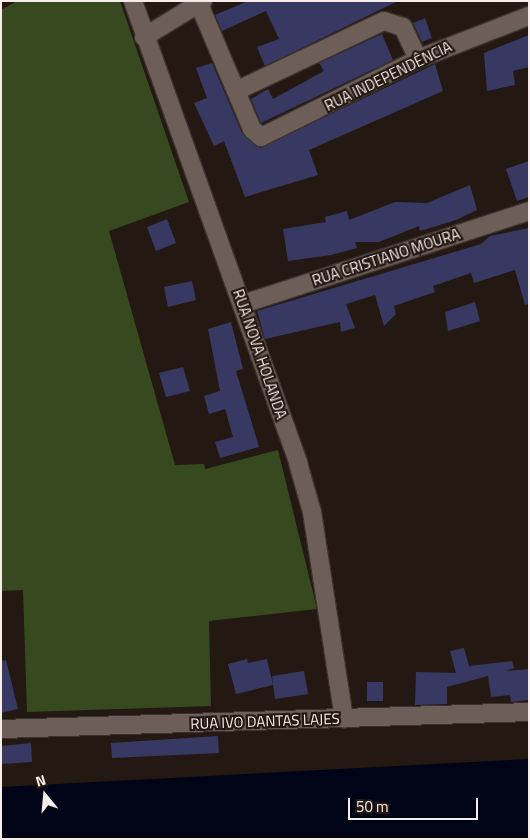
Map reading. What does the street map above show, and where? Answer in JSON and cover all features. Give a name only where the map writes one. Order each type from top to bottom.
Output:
[{"type":"street","name":"RUA NOVA HOLANDA","points":[[133,1],[144,37],[243,304],[312,512],[344,719]]},
{"type":"street","points":[[144,37],[201,2],[238,90],[384,21],[403,27],[418,59]]},
{"type":"street","name":"RUA INDEPENDÊNCIA","points":[[238,90],[252,130],[261,137],[278,131],[418,59],[529,16]]},
{"type":"street","name":"RUA CRISTIANO MOURA","points":[[243,304],[529,211]]},
{"type":"street","name":"RUA IVO DANTAS LAJES","points":[[1,729],[529,712]]},
{"type":"green space","points":[[17,1],[120,1],[189,202],[109,231],[175,465],[204,464],[205,469],[278,450],[317,609],[209,621],[211,706],[27,712],[23,590],[1,591],[1,10]]},
{"type":"water","points":[[529,759],[529,839],[1,839],[1,787]]},
{"type":"building","points":[[248,1],[398,1],[265,66],[257,47],[279,39],[266,11],[222,31],[215,15]]},
{"type":"building","points":[[425,18],[432,38],[422,42],[413,23]]},
{"type":"building","points":[[382,34],[393,60],[261,123],[251,99],[268,89],[273,99],[324,71],[319,63]]},
{"type":"building","points":[[529,35],[529,67],[513,71],[515,85],[487,91],[484,53]]},
{"type":"building","points":[[212,63],[242,133],[260,148],[435,64],[443,91],[309,150],[318,175],[245,197],[224,141],[214,146],[194,103],[207,98],[196,68]]},
{"type":"building","points":[[529,161],[529,197],[517,201],[506,169]]},
{"type":"building","points":[[470,185],[477,210],[456,220],[420,231],[419,226],[379,242],[355,242],[357,248],[331,255],[288,261],[283,229],[326,222],[325,217],[347,211],[349,220],[395,202],[427,203]]},
{"type":"building","points":[[167,219],[176,243],[156,251],[147,227]]},
{"type":"building","points":[[529,228],[529,304],[525,305],[515,270],[474,283],[471,273],[433,286],[435,292],[394,306],[396,314],[384,326],[375,295],[346,304],[355,328],[341,332],[340,322],[265,339],[257,311],[481,244],[490,236]]},
{"type":"building","points":[[192,281],[196,300],[168,307],[164,287]]},
{"type":"building","points":[[475,302],[480,321],[448,331],[445,312]]},
{"type":"building","points":[[231,322],[243,369],[236,371],[259,447],[220,458],[215,442],[233,437],[225,409],[209,414],[204,396],[220,391],[208,329]]},
{"type":"building","points":[[183,367],[190,391],[166,397],[159,373]]},
{"type":"building","points":[[464,648],[469,666],[512,661],[514,668],[506,671],[529,669],[529,700],[511,702],[510,695],[491,697],[488,676],[447,687],[447,704],[415,705],[416,672],[456,673],[450,651]]},
{"type":"building","points":[[247,659],[248,663],[267,659],[273,685],[236,694],[228,664]]},
{"type":"building","points":[[6,660],[18,709],[1,713],[1,661]]},
{"type":"building","points":[[304,671],[308,694],[275,699],[272,676]]},
{"type":"building","points":[[367,682],[383,682],[383,701],[367,701]]},
{"type":"building","points":[[218,736],[219,753],[112,758],[111,743]]},
{"type":"building","points":[[31,743],[32,762],[2,764],[1,746]]}]
